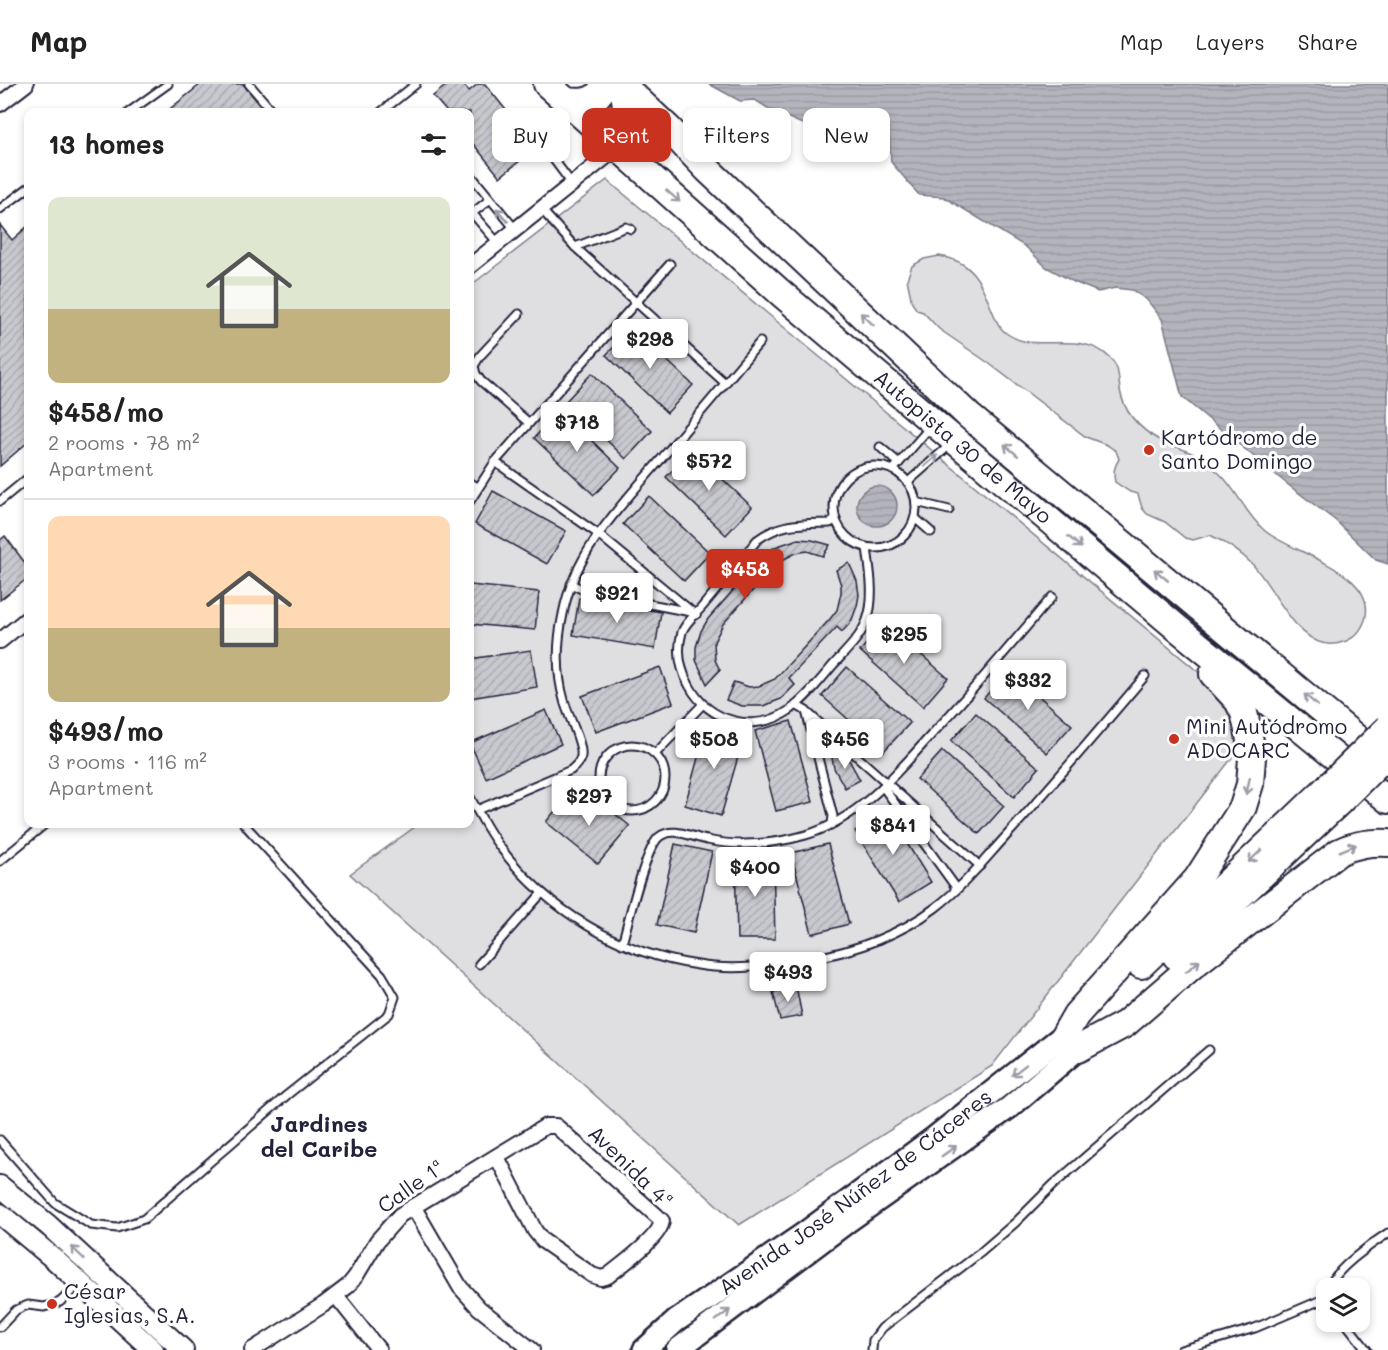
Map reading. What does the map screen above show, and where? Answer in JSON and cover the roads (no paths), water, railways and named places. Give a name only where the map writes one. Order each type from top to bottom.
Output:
[{"type":"highway","points":[[556,92],[579,103],[597,96],[604,84]]},
{"type":"highway","name":"Autopista 30 de Mayo","points":[[619,84],[646,108]]},
{"type":"highway","name":"Autopista 30 de Mayo","points":[[556,92],[582,122]]},
{"type":"highway","name":"Autopista 30 de Mayo","points":[[671,131],[707,169],[969,416],[1388,764]]},
{"type":"highway","name":"Autopista 30 de Mayo","points":[[619,162],[782,294],[1176,627],[1388,800]]},
{"type":"highway","points":[[1072,1042],[1076,1015],[1197,879],[1243,807],[1250,784],[1252,758],[1244,713],[1238,701],[1176,627]]},
{"type":"highway","points":[[1072,1042],[1333,794],[1388,728]]},
{"type":"highway","points":[[1333,794],[1388,753]]},
{"type":"highway","points":[[1072,1042],[1125,1024],[1192,966],[1339,852],[1354,845],[1369,842],[1388,843]]},
{"type":"main road","name":"Avenida José Núñez de Cáceres","points":[[644,1350],[676,1321],[802,1235],[934,1138],[1072,1042]]},
{"type":"main road","name":"Avenida José Núñez de Cáceres","points":[[676,1350],[688,1344],[847,1222],[1010,1107],[1072,1042]]},
{"type":"main road","points":[[0,1186],[48,1225],[183,1350]]},
{"type":"main road","points":[[3,1222],[53,1258],[153,1350]]},
{"type":"main road","points":[[82,1285],[99,1274]]},
{"type":"main road","points":[[634,1350],[676,1321]]},
{"type":"street","points":[[0,104],[26,84]]},
{"type":"street","points":[[619,84],[620,108]]},
{"type":"street","points":[[474,263],[599,162]]},
{"type":"street","points":[[0,641],[24,621]]},
{"type":"street","name":"Calle 1ª","points":[[252,1350],[336,1296],[356,1276],[377,1240],[391,1223],[413,1206],[546,1126],[556,1126]]},
{"type":"street","name":"Avenida 4ª","points":[[496,1156],[535,1231],[551,1248],[592,1275],[601,1278],[608,1276],[655,1235],[662,1221],[556,1126]]},
{"type":"street","points":[[413,1206],[460,1287],[469,1298],[532,1350]]},
{"type":"street","points":[[336,1296],[379,1350]]},
{"type":"lane","points":[[135,108],[168,84]]},
{"type":"lane","points":[[249,84],[270,108]]},
{"type":"lane","points":[[386,108],[416,84]]},
{"type":"lane","points":[[556,162],[572,183]]},
{"type":"lane","points":[[474,179],[515,229]]},
{"type":"lane","points":[[0,209],[24,191]]},
{"type":"lane","points":[[474,212],[489,200]]},
{"type":"lane","points":[[540,208],[575,247],[725,383]]},
{"type":"lane","points":[[474,217],[498,244]]},
{"type":"lane","points":[[575,247],[626,227],[631,229]]},
{"type":"lane","points":[[474,494],[495,462],[528,423],[670,264]]},
{"type":"lane","points":[[519,314],[480,356],[474,366],[481,381],[528,423]]},
{"type":"lane","points":[[477,810],[571,771],[579,764],[582,755],[564,700],[559,678],[558,658],[562,615],[574,574],[598,534],[760,342]]},
{"type":"lane","points":[[893,470],[934,423]]},
{"type":"lane","points":[[908,482],[955,441]]},
{"type":"lane","points":[[879,447],[899,464]]},
{"type":"lane","points":[[495,462],[598,534],[694,613]]},
{"type":"lane","points":[[877,465],[893,470],[908,482],[916,502],[915,518],[908,531],[897,542],[883,548],[867,548],[848,538],[835,520],[833,502],[839,484],[845,477],[861,467],[877,465]]},
{"type":"lane","points":[[0,501],[24,481]]},
{"type":"lane","points":[[474,485],[478,487]]},
{"type":"lane","points":[[916,502],[949,510]]},
{"type":"lane","points":[[915,518],[930,532]]},
{"type":"lane","points":[[835,520],[830,523],[791,524],[764,535],[757,540],[686,624],[680,656],[687,682],[694,695],[713,713],[725,719],[747,723],[770,721],[796,705],[864,628],[868,619],[870,602],[867,548]]},
{"type":"lane","points":[[572,584],[588,592],[694,613]]},
{"type":"lane","points":[[622,944],[650,850],[661,836],[670,832],[706,840],[748,844],[783,841],[832,824],[861,806],[885,785],[984,679],[1052,597]]},
{"type":"lane","points":[[474,804],[500,847],[542,893],[581,921],[622,944],[661,957],[698,965],[733,968],[789,963],[853,949],[886,936],[935,908],[980,866],[1063,774],[1145,676]]},
{"type":"lane","points":[[655,754],[703,704]]},
{"type":"lane","points":[[796,705],[806,711],[885,785],[980,866]]},
{"type":"lane","points":[[806,711],[833,816],[832,824]]},
{"type":"lane","points":[[636,745],[655,754],[662,763],[665,774],[660,797],[652,805],[630,812],[609,803],[599,785],[598,775],[601,764],[607,756],[615,749],[636,745]]},
{"type":"lane","points":[[885,785],[956,890]]},
{"type":"lane","points":[[0,861],[40,828]]},
{"type":"lane","points":[[0,1140],[55,1203],[91,1226],[117,1228],[144,1219],[287,1095],[389,1014],[395,997],[382,975],[248,828]]},
{"type":"lane","points":[[479,963],[542,893]]},
{"type":"lane","points":[[872,1350],[873,1340],[882,1328],[980,1253],[1016,1222],[1053,1185],[1209,1050]]},
{"type":"lane","points":[[1335,1278],[1388,1233]]},
{"type":"lane","points":[[0,1327],[16,1310],[28,1305],[44,1307],[60,1302],[82,1285]]},
{"type":"lane","points":[[1181,1350],[1255,1328],[1316,1302]]},
{"type":"lane","points":[[1353,1332],[1367,1350]]},
{"type":"place","name":"Kartódromo de Santo Domingo","points":[[1149,450]]},
{"type":"place","name":"Mini Autódromo ADOCARC","points":[[1174,739]]},
{"type":"place","name":"César Iglesias, S.A.","points":[[52,1304]]},
{"type":"district","name":"Jardines del Caribe","points":[[319,1136]]}]
